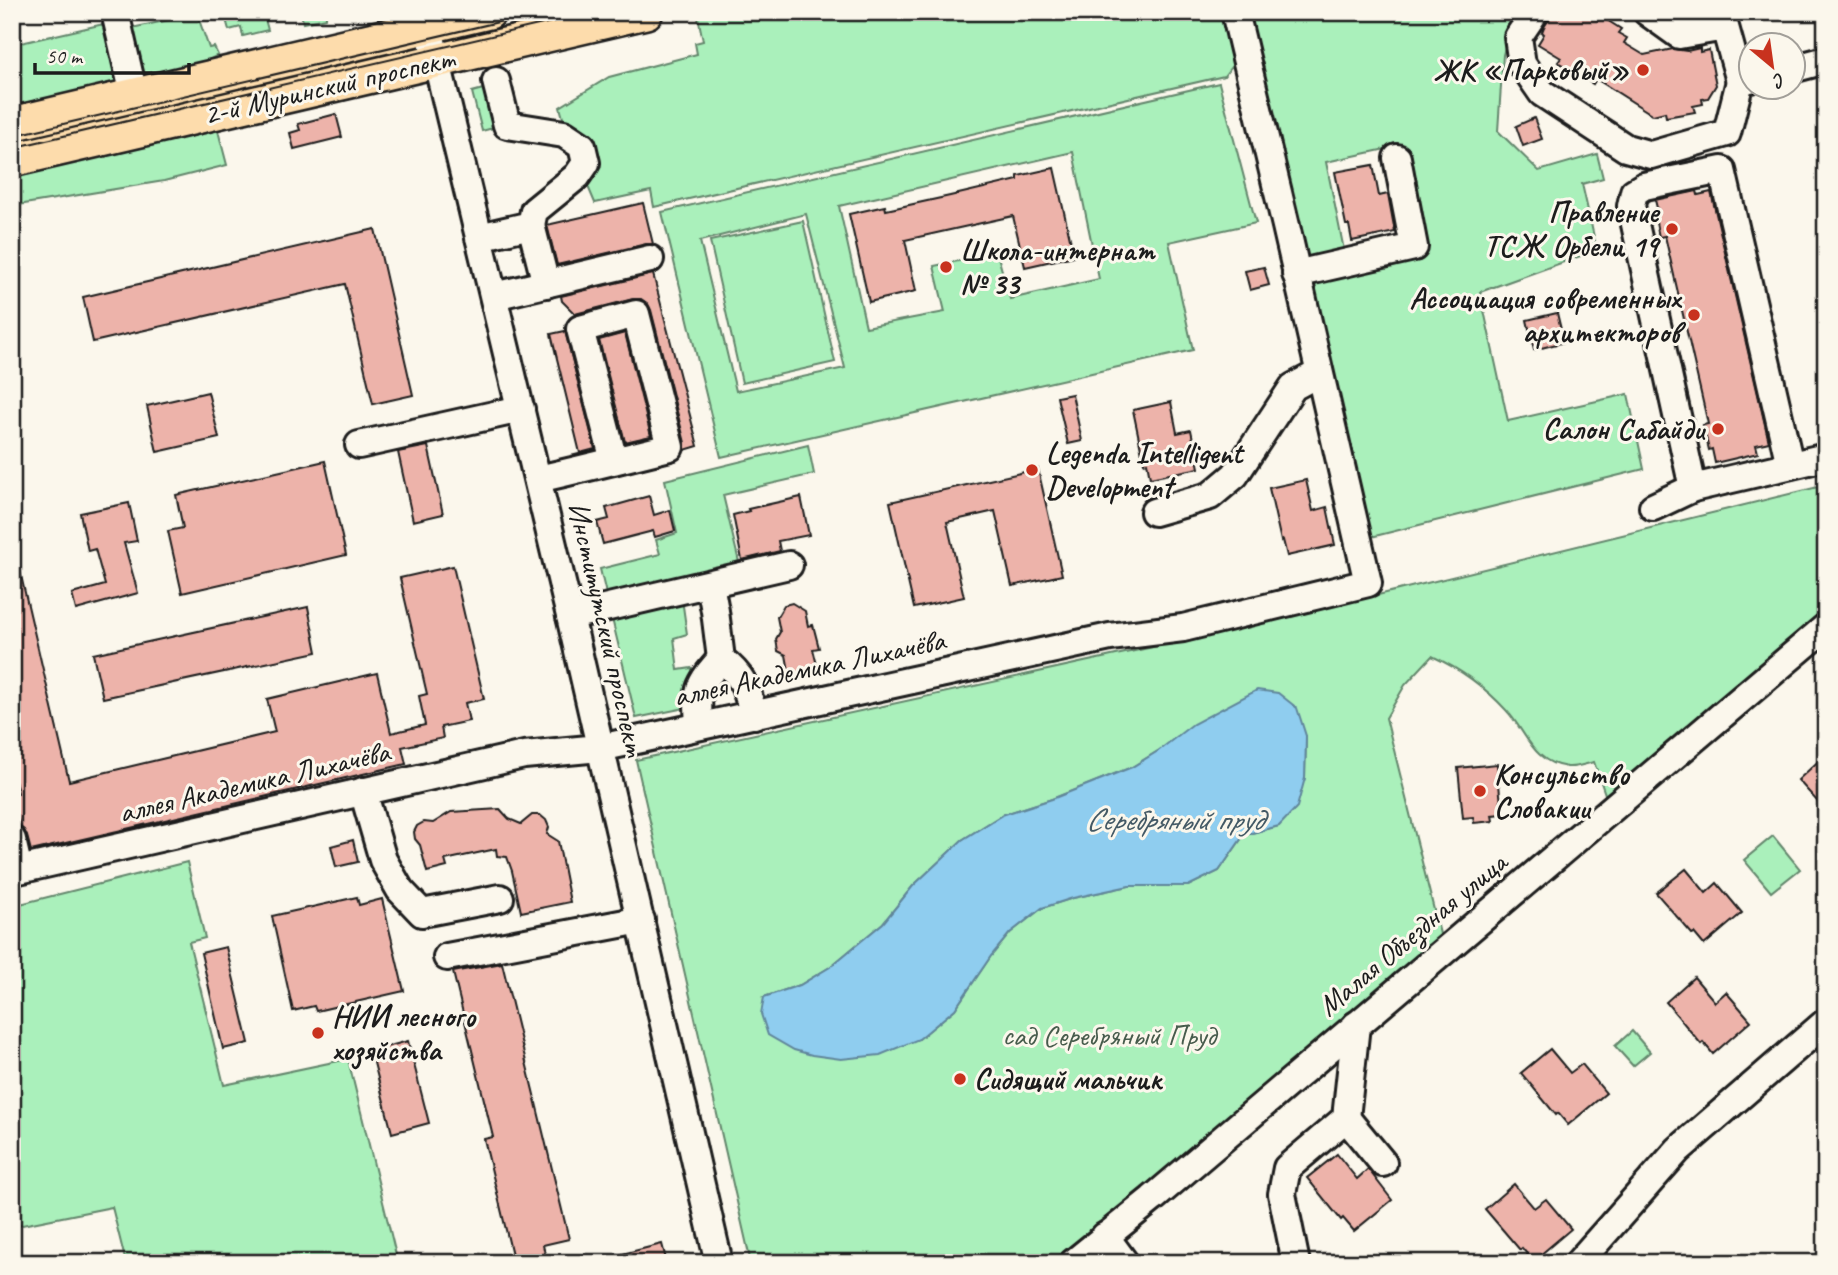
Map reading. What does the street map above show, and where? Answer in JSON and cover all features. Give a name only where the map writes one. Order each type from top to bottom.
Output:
[{"type":"main road","name":"2-й Муринский проспект","points":[[12,124],[426,19],[489,12]]},
{"type":"main road","name":"2-й Муринский проспект","points":[[12,160],[646,12]]},
{"type":"street","points":[[115,12],[134,95]]},
{"type":"street","points":[[1154,512],[1210,496],[1234,475],[1293,387],[1320,373],[1235,12]]},
{"type":"street","points":[[1535,12],[1518,37],[1522,64],[1542,93],[1626,148],[1651,155],[1727,133],[1738,102]]},
{"type":"street","points":[[1647,12],[1679,35],[1724,27],[1736,57]]},
{"type":"street","name":"Институтский проспект","points":[[426,19],[538,479],[719,1263]]},
{"type":"street","points":[[1806,65],[1826,60]]},
{"type":"street","points":[[496,81],[507,125],[564,134],[582,146],[586,163],[577,176],[534,211],[531,225],[546,284]]},
{"type":"street","points":[[1296,274],[1414,247],[1396,158]]},
{"type":"street","points":[[1693,488],[1631,206],[1634,192],[1644,186],[1722,170],[1790,466]]},
{"type":"street","points":[[479,237],[531,225]]},
{"type":"street","points":[[494,296],[650,260]]},
{"type":"street","points":[[538,479],[614,461],[670,447],[636,314],[580,329],[614,461]]},
{"type":"street","name":"аллея Академика Лихачёва","points":[[12,840],[19,870],[524,755],[600,748],[1110,637],[1183,628],[1368,583],[1320,373]]},
{"type":"street","points":[[359,445],[521,408]]},
{"type":"street","points":[[1653,507],[1693,488],[1826,457]]},
{"type":"street","points":[[570,616],[789,565]]},
{"type":"street","points":[[709,584],[721,659],[736,671],[746,687],[754,715]]},
{"type":"street","name":"Малая Объездная улица","points":[[1073,1263],[1826,627]]},
{"type":"street","points":[[699,726],[697,697],[703,679],[721,659]]},
{"type":"street","points":[[363,791],[383,860],[400,890],[422,913],[500,898]]},
{"type":"street","points":[[447,957],[640,920]]},
{"type":"street","points":[[1578,1263],[1678,1150],[1826,1022]]},
{"type":"street","points":[[1296,1263],[1282,1194],[1287,1168],[1346,1118],[1356,1025]]},
{"type":"street","points":[[1346,1118],[1383,1163]]},
{"type":"street","points":[[1105,1236],[1125,1263]]},
{"type":"green space","points":[[224,12],[270,12],[271,16],[265,19],[268,30],[243,36],[241,27],[229,30]]},
{"type":"green space","points":[[301,12],[326,12],[326,18],[303,23]]},
{"type":"green space","points":[[697,12],[1223,12],[1234,63],[1224,76],[654,207],[651,191],[595,203],[570,144],[560,107],[609,77],[697,54],[695,43],[703,41]]},
{"type":"green space","points":[[1244,12],[1514,12],[1503,55],[1498,131],[1539,171],[1597,154],[1603,178],[1582,184],[1597,250],[1480,292],[1508,421],[1628,394],[1644,469],[1367,538],[1307,278],[1425,252],[1404,145],[1326,162],[1344,250],[1303,260]]},
{"type":"green space","points":[[197,14],[209,48],[214,47],[218,55],[207,61],[141,76],[127,29]]},
{"type":"green space","points":[[108,23],[119,82],[12,106],[12,45]]},
{"type":"green space","points":[[1219,83],[1256,223],[1169,242],[1193,350],[721,457],[662,212]],"holes":[[[1073,152],[1099,279],[1010,299],[997,253],[934,266],[945,312],[866,327],[839,206]],[[806,214],[845,368],[736,391],[700,241]]]},
{"type":"green space","points":[[483,89],[493,128],[482,131],[472,92]]},
{"type":"green space","points":[[216,123],[227,165],[164,181],[12,206],[12,170]]},
{"type":"green space","points":[[803,221],[835,362],[742,383],[710,241]]},
{"type":"green space","points":[[808,445],[814,474],[723,495],[744,583],[682,599],[687,634],[674,638],[678,670],[692,668],[695,706],[636,718],[600,569],[660,554],[656,540],[677,533],[665,480]]},
{"type":"green space","name":"сад Серебряный Пруд","points":[[1826,485],[1826,611],[1606,797],[1594,762],[1567,767],[1546,760],[1489,693],[1463,673],[1432,656],[1405,685],[1386,718],[1441,938],[1059,1263],[751,1263],[636,760],[1276,620]],"holes":[[[1306,736],[1305,778],[1279,826],[1244,835],[1219,871],[1188,886],[1129,886],[1042,908],[1010,933],[955,1009],[919,1039],[764,997],[800,985],[830,967],[883,923],[913,886],[962,840],[1002,815],[1052,799],[1132,767],[1158,751]]]},
{"type":"green space","points":[[1773,836],[1800,869],[1771,892],[1744,860]]},
{"type":"green space","points":[[187,862],[205,938],[189,942],[224,1085],[348,1059],[396,1255],[367,1263],[126,1263],[112,1207],[12,1227],[12,906]]},
{"type":"green space","points":[[1632,1031],[1650,1052],[1633,1066],[1615,1046]]},
{"type":"water","name":"Серебряный пруд","points":[[1257,690],[1278,693],[1297,708],[1306,736],[1305,778],[1297,807],[1279,826],[1244,835],[1219,871],[1188,886],[1129,886],[1042,908],[1010,933],[955,1009],[919,1039],[880,1055],[841,1059],[812,1055],[794,1050],[768,1035],[761,1014],[764,997],[800,985],[830,967],[883,923],[913,886],[962,840],[1002,815],[1052,799],[1132,767],[1193,724]]},
{"type":"building","name":"ЖК «Парковый»","points":[[1554,12],[1585,12],[1596,19],[1599,15],[1621,29],[1618,33],[1627,38],[1624,43],[1644,55],[1673,49],[1687,51],[1700,48],[1700,52],[1709,50],[1716,85],[1708,98],[1702,99],[1703,104],[1693,106],[1695,112],[1666,117],[1665,112],[1653,115],[1596,79],[1593,84],[1558,62],[1561,58],[1538,44],[1544,34],[1544,27]]},
{"type":"building","points":[[336,114],[342,137],[294,149],[290,133],[300,130],[298,124]]},
{"type":"building","points":[[1534,118],[1542,139],[1523,146],[1516,126]]},
{"type":"building","points":[[1373,165],[1379,196],[1388,194],[1395,232],[1352,241],[1335,172]]},
{"type":"building","points":[[1054,168],[1074,256],[1025,267],[1013,216],[905,240],[916,291],[869,302],[849,214],[885,206],[886,210],[950,196],[1018,180],[1018,176]]},
{"type":"building","points":[[1697,191],[1698,195],[1711,192],[1769,442],[1756,445],[1758,453],[1715,463],[1703,425],[1708,424],[1665,236],[1659,237],[1654,213],[1658,212],[1655,200]]},
{"type":"building","points":[[643,203],[653,244],[557,265],[547,225]]},
{"type":"building","points":[[375,229],[413,395],[373,404],[345,284],[93,342],[83,297]]},
{"type":"building","points":[[1264,267],[1269,285],[1250,290],[1245,271]]},
{"type":"building","points":[[653,274],[698,446],[685,450],[648,304],[641,299],[633,299],[575,314],[562,301],[561,296]]},
{"type":"building","points":[[1557,313],[1564,342],[1534,350],[1527,320]]},
{"type":"building","points":[[565,331],[595,449],[580,453],[551,334]]},
{"type":"building","points":[[625,333],[651,436],[625,442],[599,340]]},
{"type":"building","points":[[208,392],[219,438],[157,452],[147,406]]},
{"type":"building","points":[[1072,394],[1082,441],[1068,444],[1057,397]]},
{"type":"building","points":[[1171,402],[1177,433],[1191,430],[1199,468],[1150,478],[1147,462],[1144,463],[1133,410]]},
{"type":"building","points":[[428,446],[443,514],[413,521],[398,452]]},
{"type":"building","points":[[325,461],[346,555],[182,593],[168,531],[183,528],[176,495]]},
{"type":"building","points":[[1038,469],[1062,575],[1012,586],[995,511],[947,522],[964,597],[914,608],[890,502]]},
{"type":"building","points":[[1306,480],[1313,511],[1327,507],[1335,545],[1287,556],[1269,488]]},
{"type":"building","points":[[649,496],[654,515],[670,510],[675,531],[655,537],[653,531],[603,544],[597,522],[609,519],[606,508]]},
{"type":"building","points":[[801,497],[809,535],[778,541],[780,551],[742,560],[733,515]]},
{"type":"building","points":[[129,503],[137,541],[124,543],[138,593],[76,610],[72,594],[105,585],[95,549],[88,551],[80,513]]},
{"type":"building","points":[[453,566],[484,699],[465,703],[469,721],[441,727],[443,738],[402,747],[406,764],[31,851],[27,836],[20,827],[12,796],[18,793],[12,769],[12,568],[19,567],[69,781],[275,732],[267,699],[377,673],[391,733],[425,725],[419,696],[427,694],[400,578]]},
{"type":"building","points":[[792,603],[805,611],[808,626],[813,625],[819,648],[813,649],[817,665],[811,675],[800,678],[789,671],[786,655],[778,651],[776,639],[780,632],[777,617],[784,605]]},
{"type":"building","points":[[308,607],[317,652],[103,698],[93,654]]},
{"type":"building","points":[[1826,754],[1826,811],[1798,780]]},
{"type":"building","name":"Консульство Словакии","points":[[1497,764],[1502,814],[1492,815],[1493,821],[1474,823],[1473,817],[1463,818],[1458,768]]},
{"type":"building","points":[[500,809],[509,819],[521,824],[532,815],[540,815],[546,820],[549,827],[547,834],[558,841],[570,902],[521,912],[507,857],[497,856],[496,849],[445,860],[447,867],[427,872],[420,845],[415,839],[417,826],[424,822],[433,823],[451,812]]},
{"type":"building","points":[[353,840],[358,862],[336,867],[331,846]]},
{"type":"building","points":[[1686,869],[1706,893],[1717,883],[1742,913],[1704,945],[1656,893]]},
{"type":"building","points":[[357,897],[359,905],[382,899],[404,991],[316,1011],[314,1006],[293,1011],[272,916]]},
{"type":"building","points":[[226,947],[249,1043],[223,1049],[201,953]]},
{"type":"building","points":[[502,963],[569,1239],[543,1245],[547,1263],[514,1263],[484,1139],[493,1137],[453,972]]},
{"type":"building","points":[[1694,977],[1715,1002],[1726,992],[1751,1021],[1713,1054],[1703,1042],[1701,1044],[1666,1002]]},
{"type":"building","points":[[408,1041],[429,1123],[392,1133],[371,1051]]},
{"type":"building","points":[[1550,1049],[1570,1073],[1582,1064],[1606,1093],[1568,1125],[1558,1113],[1556,1115],[1521,1073]]},
{"type":"building","points":[[1337,1154],[1357,1179],[1368,1169],[1392,1200],[1354,1231],[1343,1218],[1341,1220],[1307,1178]]},
{"type":"building","points":[[1514,1184],[1534,1208],[1546,1199],[1571,1229],[1533,1261],[1485,1209]]},
{"type":"building","points":[[662,1244],[667,1263],[611,1263],[610,1257]]},
{"type":"tram line","points":[[12,136],[541,12]]},
{"type":"tram line","points":[[12,148],[594,12]]},
{"type":"place","name":"ЖК «Парковый»","points":[[1643,70]]},
{"type":"place","name":"Правление ТСЖ Орбели 19","points":[[1672,229]]},
{"type":"place","name":"Школа-интернат № 33","points":[[946,267]]},
{"type":"place","name":"Ассоциация современных архитекторов","points":[[1694,315]]},
{"type":"place","name":"Салон Сабайди","points":[[1718,429]]},
{"type":"place","name":"Legenda Intelligent Development","points":[[1032,470]]},
{"type":"place","name":"Консульство Словакии","points":[[1480,791]]},
{"type":"place","name":"НИИ лесного хозяйства","points":[[318,1033]]},
{"type":"place","name":"Сидящий мальчик","points":[[960,1079]]}]
